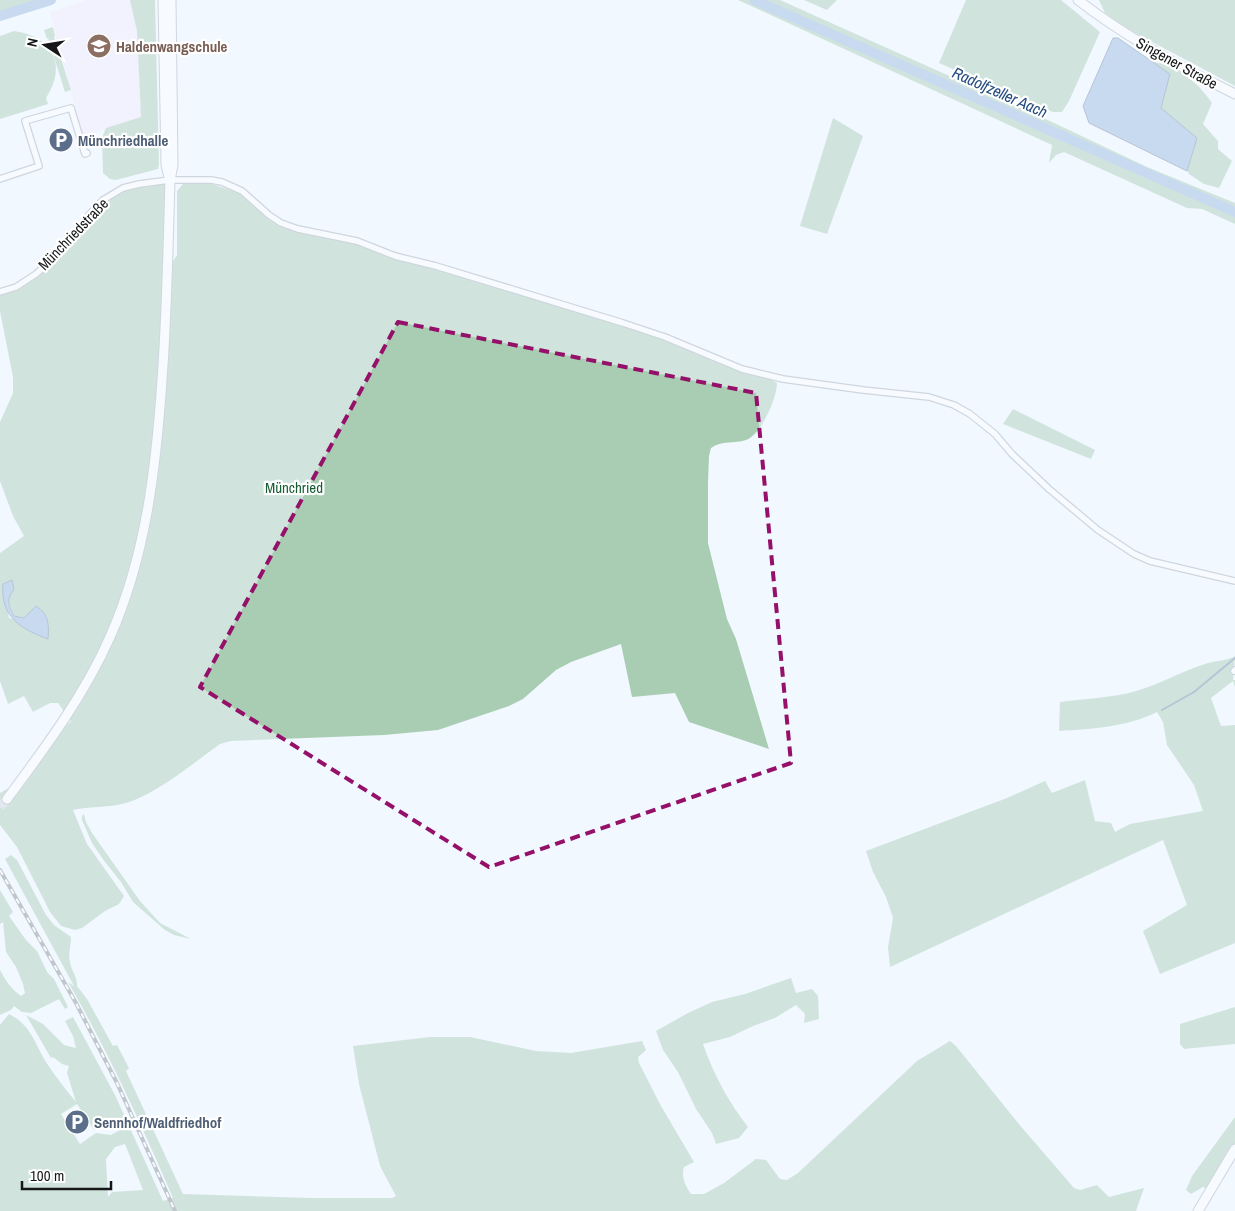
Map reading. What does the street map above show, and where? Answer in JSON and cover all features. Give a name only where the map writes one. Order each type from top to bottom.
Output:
[{"type":"main road","points":[[163,0],[166,165],[170,180]]},
{"type":"main road","points":[[7,799],[41,754],[84,688],[110,638],[128,592],[136,564],[153,484],[165,342],[170,180],[173,165],[171,0]]},
{"type":"main road","name":"Singener Straße","points":[[1078,0],[1119,30],[1179,66],[1235,94]]},
{"type":"main road","points":[[1198,1211],[1235,1149]]},
{"type":"street","points":[[0,179],[39,166],[26,121],[71,108],[85,154],[87,153]]},
{"type":"street","name":"Münchriedstraße","points":[[0,292],[16,287],[36,274],[61,251],[87,217],[103,200],[123,188],[170,180],[211,180],[222,182],[242,191],[281,223],[298,230],[334,236],[395,256],[436,266],[623,323],[665,337],[742,369],[769,376],[863,390],[929,397],[946,402],[970,414],[995,434],[1012,454],[1049,489],[1098,530],[1134,554],[1150,561],[1235,581]]},
{"type":"highlighted area","points":[[398,322],[756,393],[791,763],[489,867],[200,687]]},
{"type":"shaded area","name":"Haldenwangschule","points":[[87,0],[137,0],[141,118],[83,136],[50,12]]},
{"type":"green space","points":[[0,0],[51,0],[0,16]]},
{"type":"green space","points":[[130,0],[155,0],[159,164],[158,169],[116,180],[110,179],[103,173],[102,138],[106,128],[141,117],[137,31]]},
{"type":"green space","points":[[738,0],[780,0],[1050,121],[1147,167],[1235,203],[1235,224],[1202,209],[1187,208],[1064,152],[1056,155],[1049,163],[1052,145]]},
{"type":"green space","points":[[804,0],[837,0],[827,10]]},
{"type":"green space","points":[[966,0],[1061,0],[1100,32],[1069,101],[1062,112],[1053,112],[939,63]]},
{"type":"green space","points":[[1099,0],[1235,0],[1235,86],[1126,28],[1105,13]]},
{"type":"green space","points":[[53,27],[54,37],[71,90],[65,92],[44,30]]},
{"type":"green space","points":[[14,31],[38,39],[47,46],[56,64],[56,74],[46,98],[48,104],[0,119],[0,36]]},
{"type":"green space","points":[[1149,61],[1168,66],[1185,75],[1200,88],[1212,103],[1203,124],[1218,141],[1218,149],[1232,161],[1219,188],[1204,184],[1189,174],[1157,108]]},
{"type":"green space","points":[[833,118],[863,136],[827,234],[800,226]]},
{"type":"green space","name":"Münchried","points":[[170,180],[168,269],[177,255],[177,191],[183,184],[209,183],[239,193],[281,224],[357,243],[665,338],[726,366],[777,383],[774,398],[767,415],[752,437],[742,441],[719,444],[711,448],[708,483],[708,543],[727,619],[736,639],[769,749],[689,722],[675,693],[632,697],[621,644],[571,662],[556,670],[523,699],[509,706],[438,730],[384,735],[231,741],[220,744],[174,777],[137,799],[120,805],[73,810],[87,844],[124,896],[119,904],[105,911],[82,928],[75,930],[61,926],[50,912],[17,847],[0,825],[0,793],[9,788],[5,794],[12,799],[62,730],[71,721],[58,703],[50,703],[33,712],[24,696],[8,704],[0,681],[0,553],[24,536],[13,516],[0,481],[0,422],[13,393],[13,377],[0,311],[0,292],[16,287],[61,251],[103,200],[123,188]],"holes":[[[3,584],[14,589],[9,602],[15,616],[24,618],[36,606],[45,615],[48,628],[9,618]]]},
{"type":"green space","points":[[1013,409],[1095,450],[1091,459],[1003,424]]},
{"type":"green space","points":[[1235,656],[1233,680],[1235,680],[1235,687],[1233,681],[1211,698],[1221,726],[1235,725],[1235,943],[1160,974],[1143,931],[1187,905],[1163,840],[890,967],[888,947],[893,918],[866,851],[1007,798],[1045,781],[1052,793],[1085,780],[1095,821],[1111,823],[1115,832],[1130,824],[1203,811],[1194,785],[1167,745],[1163,722],[1157,712],[1122,724],[1059,731],[1060,702],[1129,693],[1205,664],[1230,659]]},
{"type":"green space","points":[[84,814],[92,833],[140,901],[160,923],[191,939],[174,935],[165,930],[133,902],[121,882],[92,843],[82,820]]},
{"type":"green space","points":[[11,855],[17,860],[46,915],[54,925],[71,937],[69,959],[77,986],[87,999],[113,1046],[117,1045],[129,1068],[126,1071],[183,1194],[310,1198],[392,1198],[396,1196],[380,1166],[359,1084],[353,1046],[430,1037],[470,1037],[536,1051],[571,1053],[642,1041],[646,1050],[638,1057],[639,1063],[661,1106],[694,1162],[684,1167],[683,1171],[684,1181],[691,1194],[704,1194],[724,1183],[756,1159],[766,1160],[780,1179],[787,1180],[798,1173],[917,1061],[950,1041],[1074,1188],[1080,1190],[1097,1185],[1109,1197],[1144,1188],[1136,1211],[0,1211],[0,1025],[9,1014],[27,1029],[49,1067],[76,1102],[67,1073],[69,1066],[62,1064],[53,1057],[51,1058],[26,1015],[43,1024],[64,1045],[76,1048],[73,1036],[65,1021],[73,1017],[115,1095],[163,1201],[173,1198],[124,1088],[68,982],[74,986],[5,859]],"holes":[[[77,1104],[94,1130],[113,1122],[120,1130],[111,1135],[96,1133],[80,1144],[61,1114]],[[125,1144],[143,1190],[112,1192],[108,1197],[106,1159],[115,1147]]]},
{"type":"green space","points":[[0,890],[13,912],[9,916],[26,940],[37,951],[47,972],[54,979],[68,1007],[65,1009],[59,999],[31,1013],[22,1012],[14,1006],[11,1010],[0,1015],[0,970],[14,991],[21,996],[25,993],[16,967],[6,952],[3,922],[0,924]]},
{"type":"green space","points":[[791,978],[796,993],[812,989],[818,996],[819,1019],[804,1023],[805,1014],[796,1005],[775,1018],[730,1037],[703,1044],[722,1087],[748,1127],[739,1138],[716,1144],[712,1133],[696,1109],[678,1072],[663,1050],[656,1031],[712,1002],[745,994]]},
{"type":"green space","points":[[1235,1007],[1235,1044],[1184,1049],[1180,1044],[1180,1024]]},
{"type":"green space","points":[[1235,1117],[1235,1149],[1211,1190],[1203,1187],[1191,1194],[1186,1190],[1192,1176]]},
{"type":"water","points":[[1113,38],[1118,38],[1170,74],[1161,108],[1197,138],[1187,171],[1089,123],[1083,106]]},
{"type":"water","points":[[12,580],[14,589],[9,602],[14,616],[24,618],[36,606],[46,616],[48,639],[21,626],[9,613],[5,605],[3,584]]},
{"type":"waterway","name":"Radolfzeller Aach","points":[[0,16],[51,0]]},
{"type":"waterway","name":"Radolfzeller Aach","points":[[754,0],[1235,212]]},
{"type":"waterway","points":[[1162,710],[1194,692],[1235,658]]},
{"type":"tunnel","points":[[0,807],[7,799]]},
{"type":"railway","points":[[0,870],[76,1003],[117,1083],[175,1211]]},
{"type":"place","name":"Haldenwangschule","points":[[99,46]]},
{"type":"place","name":"Münchriedhalle","points":[[61,140]]},
{"type":"place","name":"Sennhof/Waldfriedhof","points":[[77,1122]]}]
